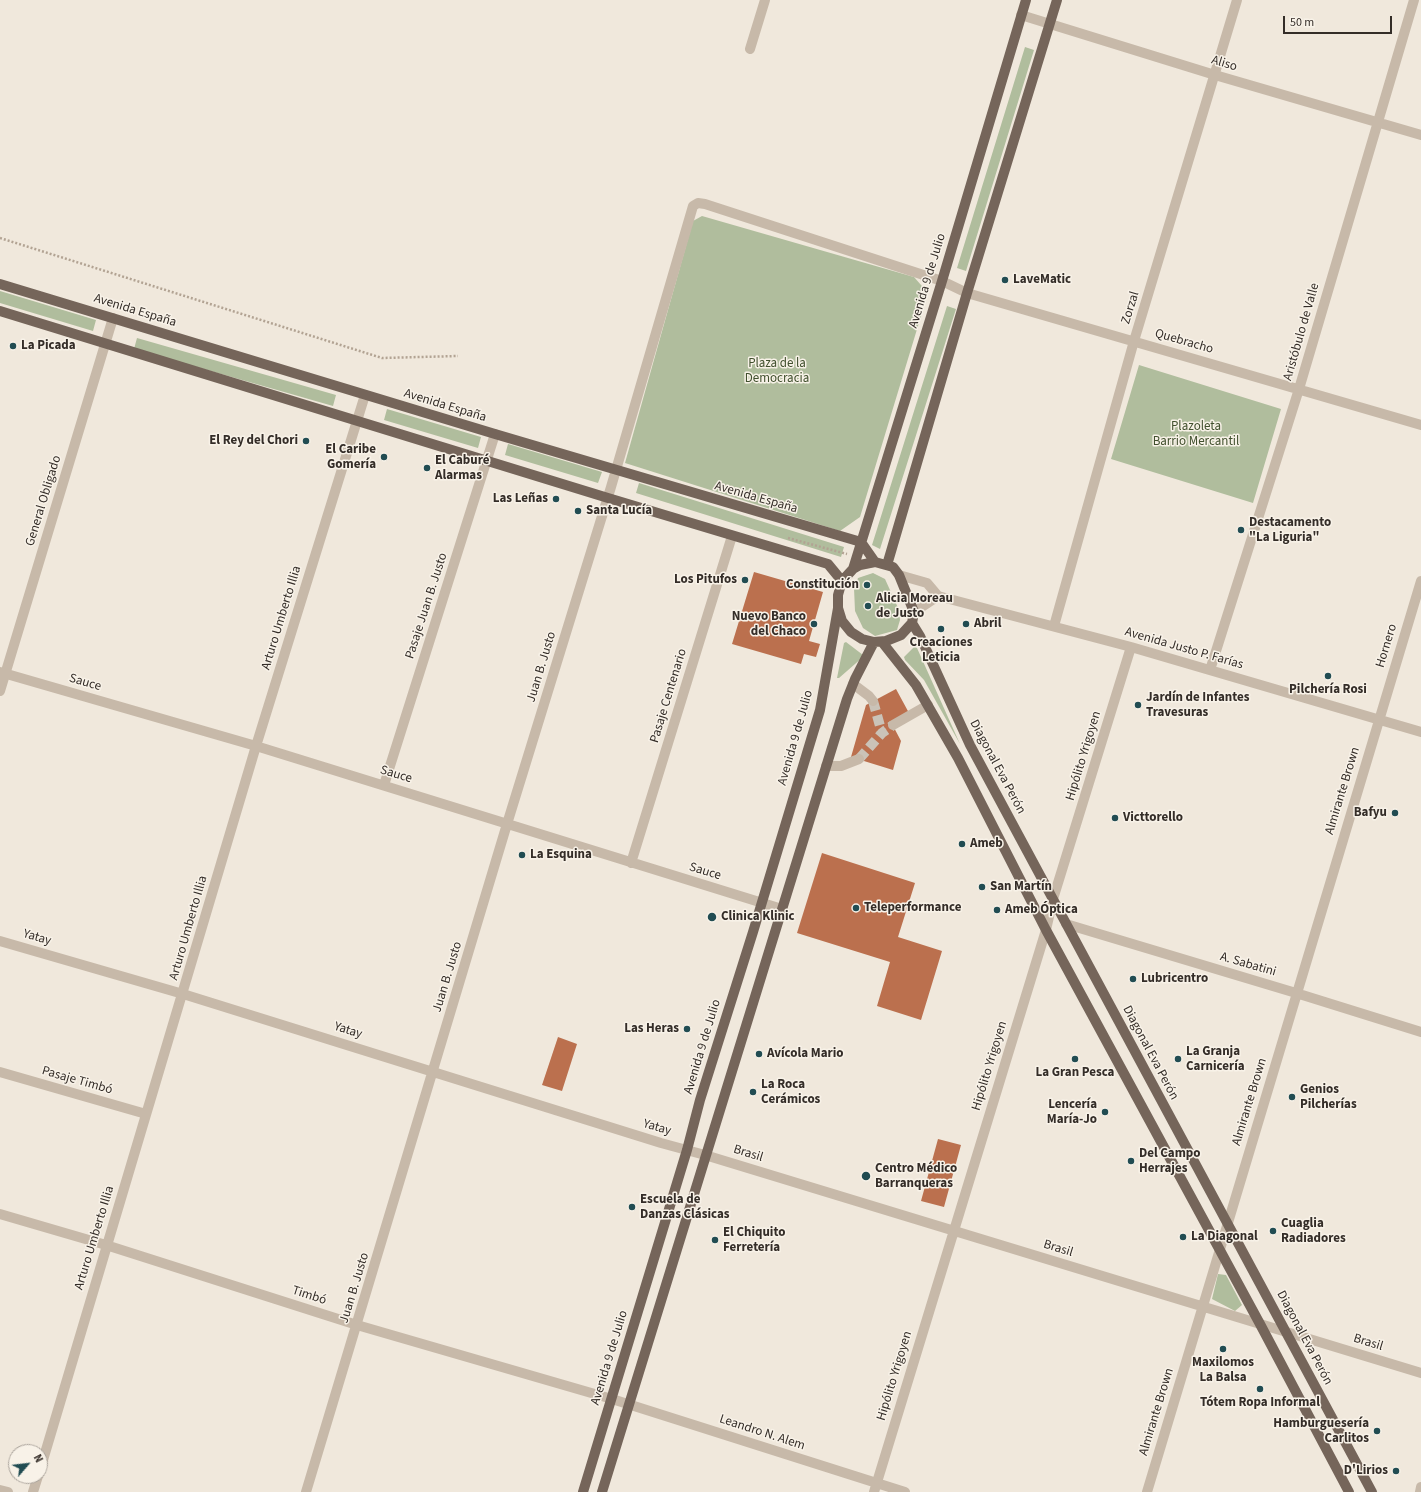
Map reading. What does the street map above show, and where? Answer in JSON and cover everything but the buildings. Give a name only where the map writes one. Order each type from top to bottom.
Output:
[{"type":"main road","name":"Avenida 9 de Julio","points":[[853,569],[942,281],[1026,0]]},
{"type":"main road","points":[[887,564],[967,293],[1057,0]]},
{"type":"main road","name":"Avenida España","points":[[0,284],[495,434],[861,542]]},
{"type":"main road","points":[[0,311],[356,422],[828,564],[842,581]]},
{"type":"main road","points":[[861,542],[875,562]]},
{"type":"main road","points":[[875,562],[887,564],[893,567],[899,575],[913,617],[901,635],[878,642],[862,639],[850,632],[842,621],[838,608],[838,594],[842,581],[853,569],[860,565],[875,562]]},
{"type":"main road","name":"Avenida 9 de Julio","points":[[584,1492],[688,1150],[700,1100],[820,710],[838,608]]},
{"type":"main road","name":"Diagonal Eva Perón","points":[[913,617],[939,681],[970,745],[1372,1492]]},
{"type":"main road","points":[[602,1492],[826,766],[853,684],[878,642]]},
{"type":"main road","points":[[878,642],[916,685],[958,758],[1046,930],[1260,1324],[1349,1492]]},
{"type":"street","points":[[750,49],[765,0]]},
{"type":"street","name":"Zorzal","points":[[1054,626],[1134,341],[1237,0]]},
{"type":"street","name":"Aristóbulo de Valle","points":[[1210,670],[1299,388],[1414,0]]},
{"type":"street","name":"Aliso","points":[[1021,15],[1214,75],[1421,135]]},
{"type":"street","name":"Quebracho","points":[[616,470],[693,206],[698,203],[942,281],[967,293],[1299,388],[1421,425]]},
{"type":"street","name":"General Obligado","points":[[0,691],[3,673],[113,318]]},
{"type":"street","name":"Arturo Umberto Illia","points":[[48,1444],[256,746],[365,394]]},
{"type":"street","name":"Pasaje Juan B. Justo","points":[[384,785],[495,434]]},
{"type":"street","name":"Juan B. Justo","points":[[306,1492],[434,1071],[507,824],[616,470]]},
{"type":"street","name":"Pasaje Centenario","points":[[631,863],[732,536]]},
{"type":"street","points":[[899,575],[927,583],[938,596],[913,617]]},
{"type":"street","name":"Hornero","points":[[1378,719],[1421,581]]},
{"type":"street","name":"Avenida Justo P. Farías","points":[[938,596],[1131,647],[1421,732]]},
{"type":"street","name":"Hipólito Yrigoyen","points":[[875,1487],[952,1230],[1046,930],[1053,899],[1131,647]]},
{"type":"street","name":"Sauce","points":[[3,673],[256,746],[782,909]]},
{"type":"street","points":[[853,684],[869,696],[873,701]]},
{"type":"street","points":[[893,725],[928,705]]},
{"type":"street","name":"Almirante Brown","points":[[1147,1492],[1378,719]]},
{"type":"street","points":[[826,766],[841,766],[859,760]]},
{"type":"street","name":"A. Sabatini","points":[[1066,924],[1296,992],[1421,1032]]},
{"type":"street","name":"Yatay","points":[[0,941],[183,994],[661,1143],[688,1150]]},
{"type":"street","name":"Pasaje Timbó","points":[[0,1072],[146,1114]]},
{"type":"street","name":"Brasil","points":[[688,1150],[1421,1373]]},
{"type":"street","name":"Timbó","points":[[0,1214],[106,1245],[357,1325],[612,1399]]},
{"type":"street","name":"Leandro N. Alem","points":[[612,1399],[875,1487],[905,1492]]},
{"type":"street","points":[[1420,1492],[1421,1487]]},
{"type":"street","points":[[0,1490],[8,1492]]},
{"type":"path","points":[[0,238],[382,358],[458,356]]},
{"type":"green space","points":[[1025,47],[1034,50],[966,271],[957,268]]},
{"type":"green space","name":"Plaza de la Democracia","points":[[702,216],[914,277],[928,293],[860,517],[840,531],[625,463],[693,221]]},
{"type":"green space","points":[[0,291],[96,320],[93,331],[0,303]]},
{"type":"green space","points":[[947,306],[956,309],[880,549],[872,545]]},
{"type":"green space","points":[[137,338],[336,395],[333,406],[134,349]]},
{"type":"green space","name":"Plazoleta Barrio Mercantil","points":[[1139,365],[1281,409],[1253,503],[1111,459]]},
{"type":"green space","points":[[387,409],[481,437],[478,448],[384,420]]},
{"type":"green space","points":[[508,444],[602,472],[598,483],[505,455]]},
{"type":"green space","points":[[639,483],[844,547],[841,557],[636,493]]},
{"type":"green space","points":[[873,573],[885,579],[899,610],[900,620],[897,630],[875,636],[863,628],[855,611],[854,588],[858,578]]},
{"type":"green space","points":[[846,642],[863,655],[863,657],[839,678],[837,678],[844,643]]},
{"type":"green space","points":[[914,647],[917,648],[960,744],[924,680],[905,660],[904,657]]},
{"type":"green space","points":[[1218,1274],[1226,1275],[1242,1305],[1235,1311],[1212,1299]]},
{"type":"tunnel","points":[[873,701],[882,733]]},
{"type":"tunnel","points":[[859,759],[882,733],[893,725]]},
{"type":"place","name":"LaveMatic","points":[[1005,280]]},
{"type":"place","name":"La Picada","points":[[13,346]]},
{"type":"place","name":"El Rey del Chori","points":[[306,441]]},
{"type":"place","name":"El Caribe Gomería","points":[[384,457]]},
{"type":"place","name":"El Caburé Alarmas","points":[[427,468]]},
{"type":"place","name":"Las Leñas","points":[[556,499]]},
{"type":"place","name":"Santa Lucía","points":[[578,511]]},
{"type":"place","name":"Destacamento \"La Liguria\"","points":[[1241,530]]},
{"type":"place","name":"Los Pitufos","points":[[745,580]]},
{"type":"place","name":"Constitución","points":[[867,585]]},
{"type":"place","name":"Alicia Moreau de Justo","points":[[868,606]]},
{"type":"place","name":"Nuevo Banco del Chaco","points":[[814,624]]},
{"type":"place","name":"Abril","points":[[966,624]]},
{"type":"place","name":"Creaciones Leticia","points":[[941,629]]},
{"type":"place","name":"Pilchería Rosi","points":[[1328,676]]},
{"type":"place","name":"Jardín de Infantes Travesuras","points":[[1138,705]]},
{"type":"place","name":"Bafyu","points":[[1395,813]]},
{"type":"place","name":"Victtorello","points":[[1115,818]]},
{"type":"place","name":"Ameb","points":[[962,844]]},
{"type":"place","name":"La Esquina","points":[[522,855]]},
{"type":"place","name":"San Martín","points":[[982,887]]},
{"type":"place","name":"Teleperformance","points":[[856,908]]},
{"type":"place","name":"Ameb Óptica","points":[[997,910]]},
{"type":"place","name":"Clinica Klinic","points":[[712,917]]},
{"type":"place","name":"Lubricentro","points":[[1133,979]]},
{"type":"place","name":"Las Heras","points":[[687,1029]]},
{"type":"place","name":"Avícola Mario","points":[[759,1054]]},
{"type":"place","name":"La Gran Pesca","points":[[1075,1059]]},
{"type":"place","name":"La Granja Carnicería","points":[[1178,1059]]},
{"type":"place","name":"La Roca Cerámicos","points":[[753,1092]]},
{"type":"place","name":"Genios Pilcherías","points":[[1292,1097]]},
{"type":"place","name":"Lencería María-Jo","points":[[1105,1112]]},
{"type":"place","name":"Del Campo Herrajes","points":[[1131,1161]]},
{"type":"place","name":"Centro Médico Barranqueras","points":[[866,1176]]},
{"type":"place","name":"Escuela de Danzas Clásicas","points":[[632,1207]]},
{"type":"place","name":"Cuaglia Radiadores","points":[[1273,1231]]},
{"type":"place","name":"La Diagonal","points":[[1183,1237]]},
{"type":"place","name":"El Chiquito Ferretería","points":[[715,1240]]},
{"type":"place","name":"Maxilomos La Balsa","points":[[1223,1349]]},
{"type":"place","name":"Tótem Ropa Informal","points":[[1260,1389]]},
{"type":"place","name":"Hamburguesería Carlitos","points":[[1377,1431]]},
{"type":"place","name":"D'Lirios","points":[[1396,1471]]}]
